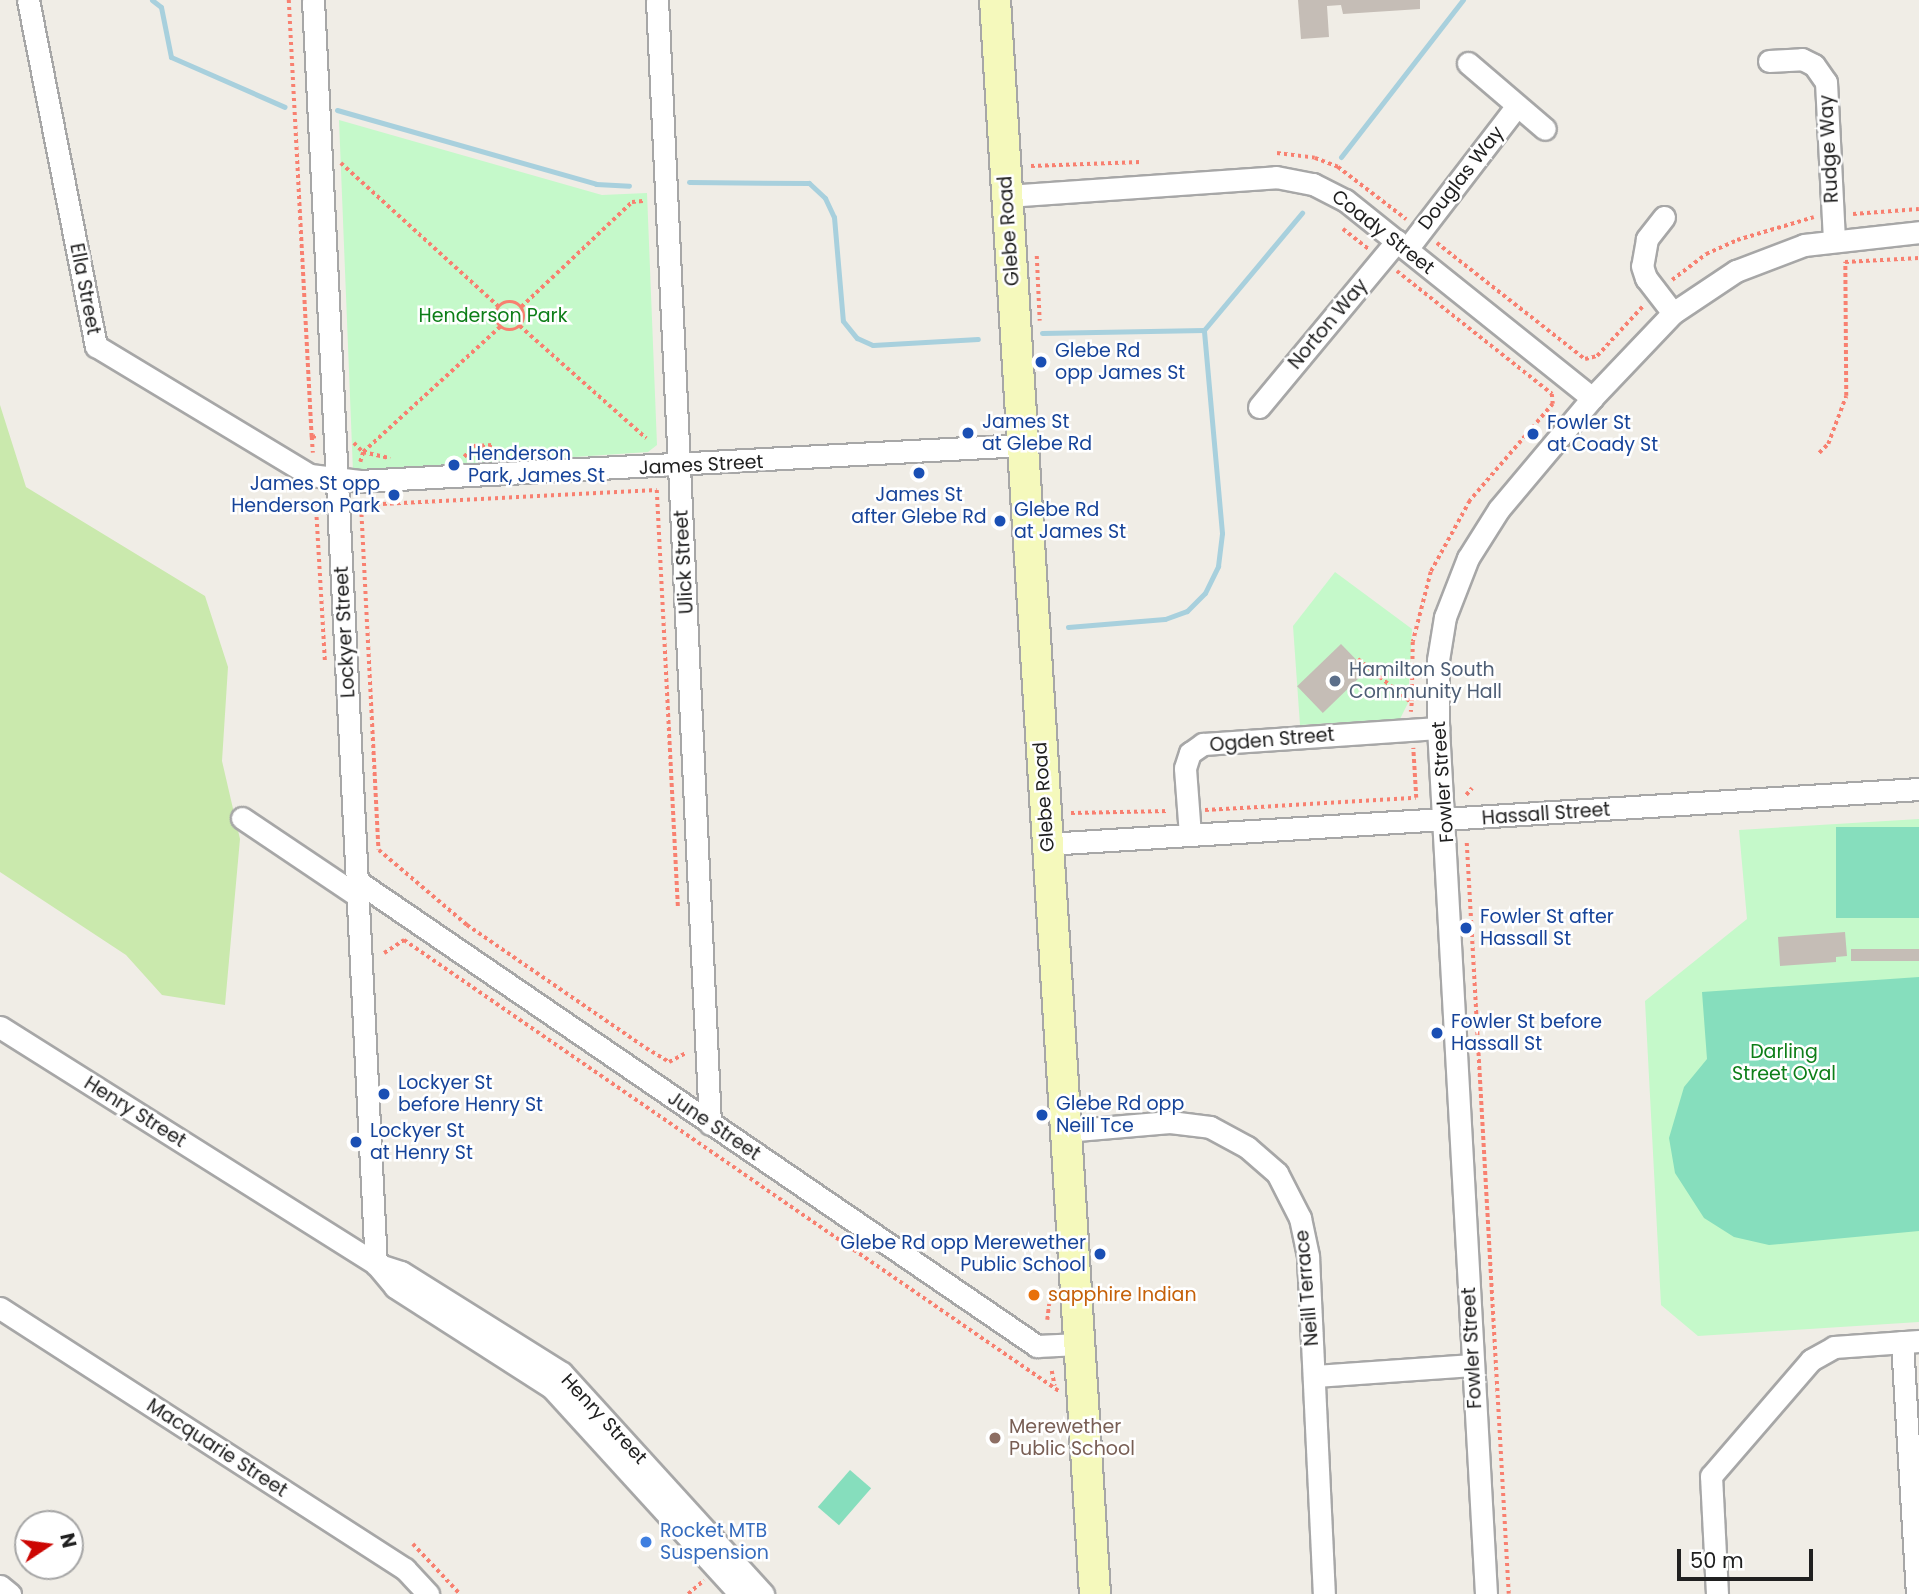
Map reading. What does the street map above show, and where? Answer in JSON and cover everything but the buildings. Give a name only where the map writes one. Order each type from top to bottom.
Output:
[{"type":"main road","name":"Glebe Road","points":[[995,0],[1095,1594]]},
{"type":"street","name":"Ella Street","points":[[28,0],[96,346],[281,461],[310,475],[338,480]]},
{"type":"street","name":"Lockyer Street","points":[[313,0],[376,1264]]},
{"type":"street","name":"Ulick Street","points":[[657,0],[710,1124]]},
{"type":"street","name":"Rudge Way","points":[[1769,61],[1802,59],[1814,65],[1826,82],[1834,241]]},
{"type":"street","name":"Douglas Way","points":[[1468,63],[1516,107],[1545,128]]},
{"type":"street","name":"Douglas Way","points":[[1402,245],[1421,230],[1516,107]]},
{"type":"street","name":"Coady Street","points":[[1007,196],[1276,177],[1298,180],[1330,190],[1592,398]]},
{"type":"street","points":[[1664,216],[1641,253],[1646,278],[1673,313]]},
{"type":"street","name":"Fowler Street","points":[[1486,1594],[1447,821],[1438,728],[1438,660],[1445,617],[1468,558],[1499,509],[1592,398],[1673,313],[1737,271],[1804,245],[1919,232]]},
{"type":"street","name":"Norton Way","points":[[1259,407],[1382,259],[1402,245]]},
{"type":"street","name":"James Street","points":[[338,480],[680,467],[1022,445]]},
{"type":"street","name":"Ogden Street","points":[[1190,835],[1185,768],[1190,753],[1203,744],[1438,728]]},
{"type":"street","name":"Hassall Street","points":[[1047,844],[1447,821],[1919,789]]},
{"type":"street","name":"June Street","points":[[242,818],[358,889],[1037,1346],[1079,1344]]},
{"type":"street","name":"Henry Street","points":[[0,1027],[376,1264],[401,1272],[562,1373],[763,1594]]},
{"type":"street","name":"Neill Terrace","points":[[1065,1131],[1170,1122],[1210,1127],[1247,1147],[1277,1173],[1300,1218],[1308,1257],[1324,1594]]},
{"type":"street","name":"Henry Street","points":[[376,1264],[395,1287],[551,1387],[740,1594]]},
{"type":"street","name":"Macquarie Street","points":[[0,1308],[405,1569],[428,1594]]},
{"type":"street","points":[[1717,1594],[1711,1476],[1811,1360],[1834,1347],[1911,1341],[1917,1594]]},
{"type":"street","points":[[1315,1376],[1473,1365]]},
{"type":"street","points":[[0,1586],[10,1594]]},
{"type":"path","points":[[289,0],[313,453]]},
{"type":"path","points":[[1277,153],[1315,158],[1338,167],[1585,359],[1597,356],[1657,292],[1706,254],[1737,240],[1777,226],[1833,215],[1919,209]]},
{"type":"path","points":[[1030,157],[1031,169],[1140,162]]},
{"type":"path","points":[[353,175],[499,307]]},
{"type":"path","points":[[520,326],[521,307],[632,202],[643,201]]},
{"type":"path","points":[[1343,229],[1552,394],[1553,404],[1470,501],[1431,572],[1413,642],[1411,715]]},
{"type":"path","points":[[1037,251],[1041,316],[1038,327]]},
{"type":"path","points":[[1819,453],[1832,436],[1846,396],[1844,262],[1919,258]]},
{"type":"path","points":[[499,307],[510,302],[521,307]]},
{"type":"path","points":[[499,307],[497,319],[501,326],[509,330],[520,326]]},
{"type":"path","points":[[359,463],[363,452],[501,326]]},
{"type":"path","points":[[520,326],[646,438]]},
{"type":"path","points":[[312,437],[323,436]]},
{"type":"path","points":[[452,457],[464,457],[474,446],[493,445]]},
{"type":"path","points":[[363,452],[400,459]]},
{"type":"path","points":[[362,505],[657,490],[679,918]]},
{"type":"path","points":[[361,500],[379,850],[467,925],[669,1062],[687,1054],[686,1042]]},
{"type":"path","points":[[316,503],[325,662]]},
{"type":"path","points":[[1358,659],[1412,703]]},
{"type":"path","points":[[1198,811],[1416,798],[1412,746]]},
{"type":"path","points":[[1466,794],[1472,788]]},
{"type":"path","points":[[1416,789],[1422,789]]},
{"type":"path","points":[[1070,803],[1071,816],[1176,811]]},
{"type":"path","points":[[1467,843],[1509,1594]]},
{"type":"path","points":[[384,953],[404,940],[1055,1387]]},
{"type":"path","points":[[1047,1320],[1049,1304]]},
{"type":"path","points":[[1052,1371],[1060,1402]]},
{"type":"path","points":[[413,1544],[460,1594]]},
{"type":"green space","name":"Henderson Park","points":[[339,120],[602,195],[647,193],[657,445],[648,452],[353,472]]},
{"type":"green space","points":[[0,405],[26,487],[205,596],[228,667],[222,761],[240,839],[225,1005],[162,995],[126,955],[0,872]]},
{"type":"green space","points":[[1335,572],[1412,629],[1408,703],[1400,719],[1300,725],[1293,626]]},
{"type":"green space","name":"Darling Street Oval","points":[[1919,819],[1919,1322],[1698,1336],[1661,1305],[1645,1001],[1747,919],[1739,830]]},
{"type":"green space","points":[[1836,827],[1919,827],[1919,918],[1836,918]]},
{"type":"green space","points":[[1919,977],[1919,1231],[1769,1245],[1734,1237],[1704,1218],[1675,1173],[1669,1138],[1684,1087],[1707,1059],[1702,992]]},
{"type":"green space","points":[[850,1470],[871,1488],[839,1525],[818,1507]]},
{"type":"waterway","points":[[152,0],[161,7],[171,57],[285,107]]},
{"type":"waterway","points":[[1341,157],[1463,0]]},
{"type":"waterway","points":[[337,110],[596,184],[629,186]]},
{"type":"waterway","points":[[689,182],[809,183],[825,198],[834,217],[843,321],[857,338],[873,345],[978,339]]},
{"type":"waterway","points":[[1068,627],[1165,619],[1187,611],[1205,593],[1218,566],[1222,533],[1204,330],[1302,213]]},
{"type":"waterway","points":[[1042,333],[1204,330]]},
{"type":"place","name":"Glebe Rd opp James St","points":[[1041,362]]},
{"type":"place","name":"James St at Glebe Rd","points":[[968,433]]},
{"type":"place","name":"Fowler St at Coady St","points":[[1533,434]]},
{"type":"place","name":"Henderson Park, James St","points":[[454,465]]},
{"type":"place","name":"James St after Glebe Rd","points":[[919,473]]},
{"type":"place","name":"James St opp Henderson Park","points":[[394,495]]},
{"type":"place","name":"Glebe Rd at James St","points":[[1000,521]]},
{"type":"place","name":"Hamilton South Community Hall","points":[[1335,681]]},
{"type":"place","name":"Fowler St after Hassall St","points":[[1466,928]]},
{"type":"place","name":"Fowler St before Hassall St","points":[[1437,1033]]},
{"type":"place","name":"Lockyer St before Henry St","points":[[384,1094]]},
{"type":"place","name":"Glebe Rd opp Neill Tce","points":[[1042,1115]]},
{"type":"place","name":"Lockyer St at Henry St","points":[[356,1142]]},
{"type":"place","name":"Glebe Rd opp Merewether Public School","points":[[1100,1254]]},
{"type":"place","name":"sapphire Indian","points":[[1034,1295]]},
{"type":"place","name":"Merewether Public School","points":[[995,1438]]},
{"type":"place","name":"Rocket MTB Suspension","points":[[646,1542]]}]
